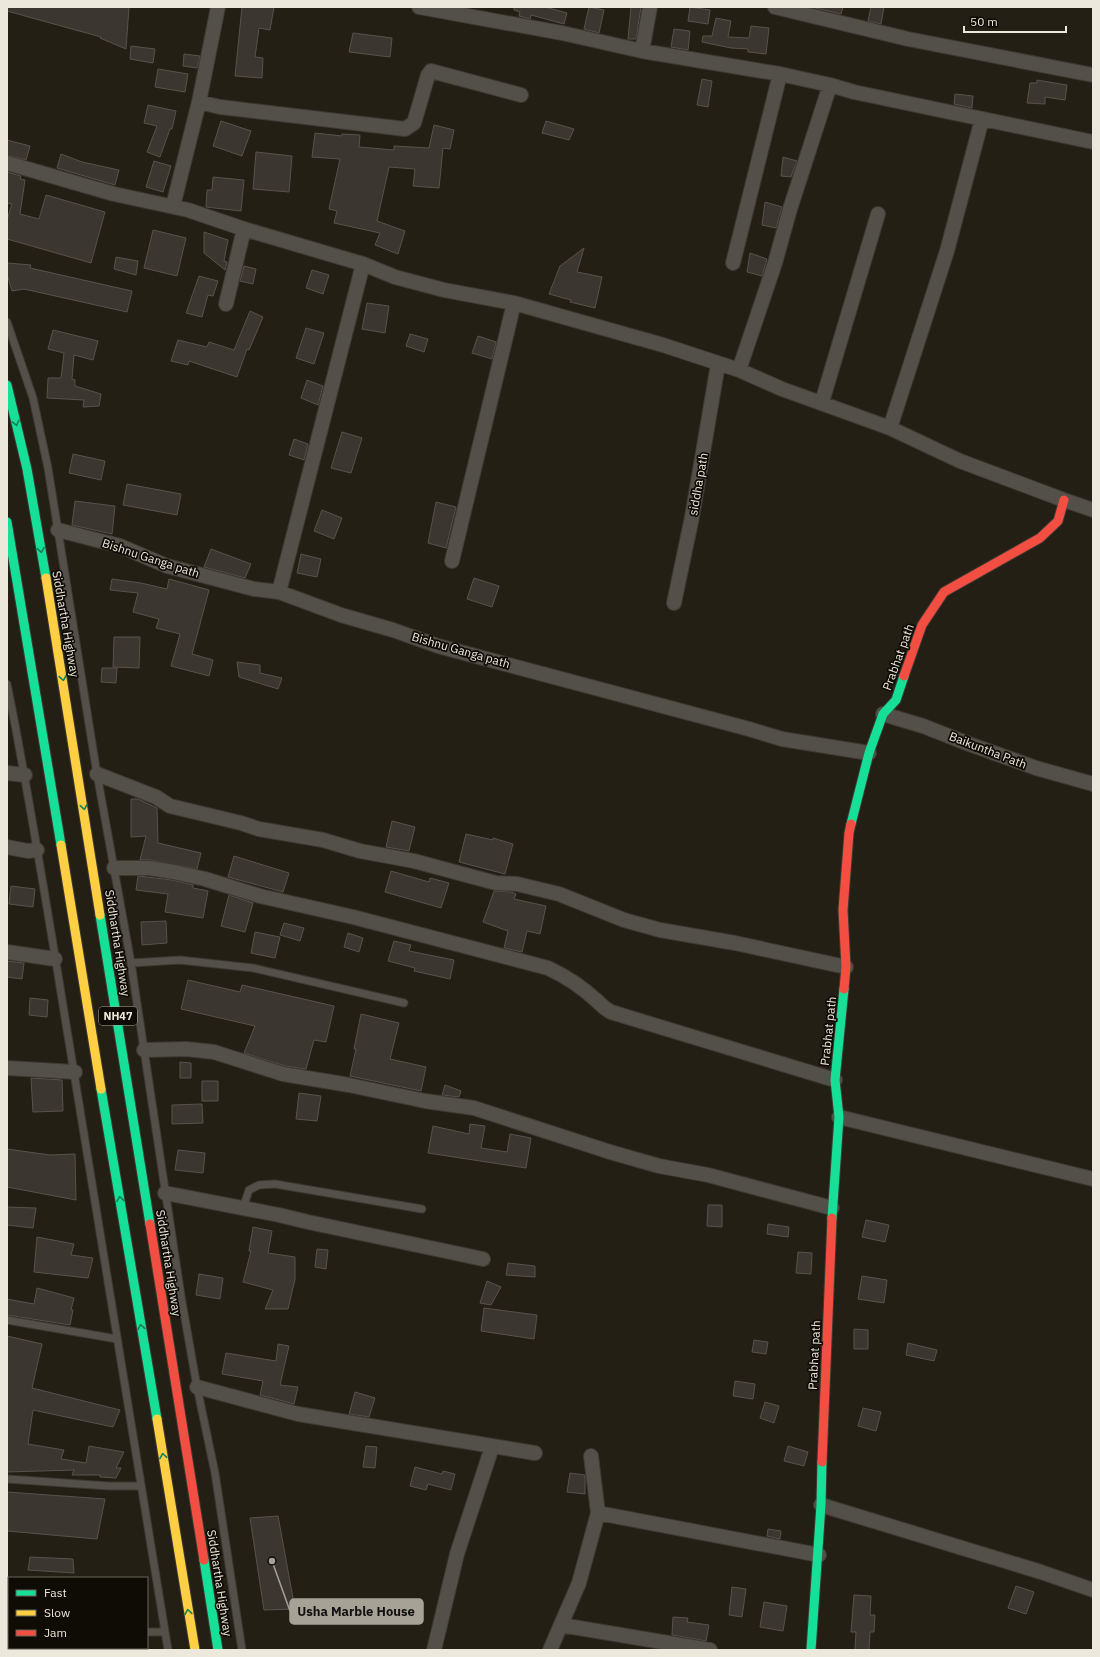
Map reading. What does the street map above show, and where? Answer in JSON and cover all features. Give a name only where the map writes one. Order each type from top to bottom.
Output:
[{"type":"main road","name":"Siddhartha Highway","points":[[7,385],[27,469],[60,662],[218,1650]]},
{"type":"main road","name":"Prabhat path","points":[[811,1650],[819,1555],[822,1432],[828,1329],[832,1208],[839,1117],[835,1080],[846,967],[843,910],[849,833],[870,753],[883,714],[896,700],[922,625],[944,592],[1040,538],[1058,521],[1064,500]]},
{"type":"main road","name":"NH47","points":[[7,522],[195,1650]]},
{"type":"main road","points":[[167,1482],[191,1479]]},
{"type":"street","points":[[173,206],[199,102],[218,7]]},
{"type":"street","points":[[419,7],[562,33],[642,51],[780,74],[854,92],[1093,142]]},
{"type":"street","points":[[642,51],[650,7]]},
{"type":"street","points":[[776,7],[908,39],[1093,75]]},
{"type":"street","points":[[199,102],[220,107],[405,129],[414,123],[428,75],[431,71],[521,95]]},
{"type":"street","points":[[733,263],[780,74]]},
{"type":"street","points":[[739,370],[775,263],[790,209],[830,85]]},
{"type":"street","points":[[890,428],[947,252],[982,119]]},
{"type":"street","points":[[7,163],[114,194],[173,206],[244,229],[363,264],[395,277],[444,290],[514,303],[664,345],[739,370],[782,389],[822,402],[853,416],[890,428],[960,461],[1093,510]]},
{"type":"street","points":[[822,402],[878,214]]},
{"type":"street","points":[[226,304],[244,229]]},
{"type":"street","points":[[279,592],[363,264]]},
{"type":"street","points":[[452,561],[514,303]]},
{"type":"street","name":"siddha path","points":[[674,603],[692,517],[718,364]]},
{"type":"street","name":"Bishnu Ganga path","points":[[58,530],[120,546],[167,566],[254,589],[279,592],[341,615],[393,630],[438,646],[524,668],[561,680],[782,739],[870,753]]},
{"type":"street","name":"Baikuntha Path","points":[[883,714],[923,726],[1036,768],[1093,784]]},
{"type":"street","points":[[7,772],[25,775]]},
{"type":"street","points":[[97,774],[156,797],[170,806],[241,823],[259,829],[323,840],[360,851],[414,861],[496,883],[517,884],[559,894],[624,920],[660,930],[735,943],[846,967]]},
{"type":"street","points":[[7,847],[37,850]]},
{"type":"street","points":[[114,868],[149,868],[174,872],[204,879],[260,896],[353,917],[548,968],[566,977],[597,1000],[602,1007],[611,1012],[835,1080]]},
{"type":"street","points":[[7,952],[55,959]]},
{"type":"street","points":[[144,1050],[186,1049],[214,1052],[282,1074],[349,1084],[425,1101],[474,1108],[610,1152],[667,1167],[708,1174],[832,1208]]},
{"type":"street","points":[[7,1068],[75,1072]]},
{"type":"street","points":[[839,1117],[1093,1179]]},
{"type":"street","points":[[165,1193],[243,1208],[482,1259]]},
{"type":"street","points":[[196,1387],[298,1414],[535,1453]]},
{"type":"street","points":[[434,1650],[457,1554],[492,1447]]},
{"type":"street","points":[[550,1650],[579,1583],[598,1513],[591,1456]]},
{"type":"street","points":[[821,1505],[1034,1570],[1093,1590]]},
{"type":"street","points":[[598,1513],[819,1555]]},
{"type":"street","points":[[562,1625],[710,1650]]},
{"type":"lane","points":[[7,322],[33,398],[48,468],[97,774],[131,963],[165,1193],[196,1387],[215,1473],[242,1650]]},
{"type":"lane","points":[[7,684],[25,775],[75,1072],[140,1486],[168,1650]]},
{"type":"lane","points":[[131,963],[180,960],[253,968],[404,1003]]},
{"type":"lane","points":[[243,1208],[249,1190],[259,1185],[275,1184],[422,1209]]},
{"type":"lane","points":[[7,1320],[117,1339]]},
{"type":"lane","points":[[7,1479],[109,1486],[140,1486]]},
{"type":"lane","points":[[148,1632],[165,1632]]},
{"type":"building","points":[[7,7],[129,7],[126,49],[100,38],[101,37],[7,11]]},
{"type":"building","points":[[242,7],[274,7],[270,30],[259,28],[255,57],[263,58],[262,78],[235,76]]},
{"type":"building","points":[[514,7],[545,7],[567,13],[564,24],[531,15],[530,19],[519,16],[520,12],[514,10]]},
{"type":"building","points":[[589,7],[604,10],[599,33],[584,29]]},
{"type":"building","points":[[631,7],[641,7],[636,39],[628,39]]},
{"type":"building","points":[[690,7],[710,10],[708,24],[688,21]]},
{"type":"building","points":[[811,7],[843,7],[841,14]]},
{"type":"building","points":[[871,7],[884,7],[881,24],[868,21]]},
{"type":"building","points":[[716,18],[731,21],[728,37],[749,38],[751,26],[769,28],[766,54],[748,52],[748,49],[731,48],[702,42],[703,36],[712,36]]},
{"type":"building","points":[[674,29],[690,31],[688,50],[671,47]]},
{"type":"building","points":[[353,33],[392,38],[390,57],[349,52]]},
{"type":"building","points":[[131,46],[155,49],[153,63],[130,59]]},
{"type":"building","points":[[184,54],[200,56],[197,68],[183,66]]},
{"type":"building","points":[[158,69],[188,74],[185,92],[155,87]]},
{"type":"building","points":[[702,79],[712,81],[708,107],[697,105]]},
{"type":"building","points":[[1037,80],[1067,85],[1065,100],[1045,97],[1045,104],[1027,103],[1030,83],[1037,83]]},
{"type":"building","points":[[955,94],[973,96],[972,108],[954,104]]},
{"type":"building","points":[[148,105],[176,111],[172,129],[170,129],[160,157],[147,152],[157,126],[144,123]]},
{"type":"building","points":[[221,121],[251,131],[242,156],[213,146]]},
{"type":"building","points":[[546,121],[574,129],[569,140],[542,133]]},
{"type":"building","points":[[434,125],[454,130],[450,149],[443,148],[439,188],[413,186],[415,169],[389,167],[377,221],[405,231],[398,254],[375,245],[380,233],[334,223],[337,211],[329,209],[340,159],[312,157],[315,133],[342,136],[342,134],[360,135],[359,147],[394,150],[394,146],[429,148]]},
{"type":"building","points":[[7,140],[30,146],[26,160],[7,155]]},
{"type":"building","points":[[256,152],[292,156],[289,192],[253,189]]},
{"type":"building","points":[[61,154],[82,162],[119,170],[115,185],[57,168]]},
{"type":"building","points":[[783,157],[797,161],[791,177],[781,176]]},
{"type":"building","points":[[154,161],[171,166],[163,192],[146,187]]},
{"type":"building","points":[[7,172],[21,176],[20,179],[25,180],[20,214],[39,219],[46,195],[105,212],[91,263],[7,239],[7,220],[12,204],[7,203]]},
{"type":"building","points":[[213,177],[244,180],[241,211],[206,207],[207,190],[212,190]]},
{"type":"building","points":[[765,202],[782,207],[776,228],[762,225]]},
{"type":"building","points":[[153,230],[186,238],[177,276],[144,268]]},
{"type":"building","points":[[204,232],[228,240],[224,261],[227,262],[225,270],[204,253]]},
{"type":"building","points":[[584,248],[577,272],[602,277],[595,308],[570,302],[571,300],[549,294],[560,266]]},
{"type":"building","points":[[750,253],[767,259],[762,276],[747,272]]},
{"type":"building","points":[[116,257],[138,261],[136,275],[114,269]]},
{"type":"building","points":[[7,263],[31,265],[30,268],[132,291],[127,312],[24,289],[12,291],[7,274]]},
{"type":"building","points":[[244,266],[256,269],[253,284],[240,281]]},
{"type":"building","points":[[312,270],[329,275],[323,294],[306,288]]},
{"type":"building","points":[[199,276],[218,281],[213,296],[208,295],[202,317],[186,313]]},
{"type":"building","points":[[367,303],[389,306],[385,333],[362,329]]},
{"type":"building","points":[[250,311],[263,317],[249,350],[247,349],[237,377],[189,361],[188,365],[171,361],[178,340],[207,347],[209,342],[234,350]]},
{"type":"building","points":[[306,328],[324,333],[314,364],[296,358]]},
{"type":"building","points":[[53,330],[98,341],[93,360],[74,355],[72,379],[75,380],[75,386],[101,394],[99,406],[83,407],[84,400],[47,398],[48,378],[61,378],[64,353],[48,349]]},
{"type":"building","points":[[410,334],[428,339],[424,352],[406,346]]},
{"type":"building","points":[[478,336],[496,342],[492,359],[472,353]]},
{"type":"building","points":[[307,380],[323,386],[318,405],[301,398]]},
{"type":"building","points":[[342,432],[362,438],[351,473],[331,468]]},
{"type":"building","points":[[294,439],[308,444],[304,460],[289,455]]},
{"type":"building","points":[[73,454],[105,461],[101,480],[69,473]]},
{"type":"building","points":[[127,484],[181,494],[177,515],[123,505]]},
{"type":"building","points":[[75,501],[115,506],[112,534],[72,525]]},
{"type":"building","points":[[436,502],[456,507],[446,548],[428,543]]},
{"type":"building","points":[[322,510],[342,518],[334,539],[314,531]]},
{"type":"building","points":[[211,549],[251,564],[245,578],[204,567]]},
{"type":"building","points":[[301,554],[321,559],[317,577],[297,573]]},
{"type":"building","points":[[474,578],[499,586],[492,607],[467,599]]},
{"type":"building","points":[[112,579],[141,583],[167,589],[169,579],[209,590],[192,654],[213,660],[209,676],[171,666],[180,634],[156,628],[159,619],[133,612],[138,593],[110,590]]},
{"type":"building","points":[[114,637],[140,637],[139,668],[113,667]]},
{"type":"building","points":[[237,662],[260,665],[260,673],[282,678],[278,689],[239,677]]},
{"type":"building","points":[[102,668],[117,668],[116,683],[101,682]]},
{"type":"building","points":[[131,799],[138,799],[157,808],[158,843],[201,853],[197,869],[150,860],[140,860],[146,836],[131,837]]},
{"type":"building","points":[[392,821],[415,827],[409,851],[386,847]]},
{"type":"building","points":[[466,834],[493,840],[493,838],[513,844],[505,874],[459,862]]},
{"type":"building","points":[[234,856],[289,873],[283,892],[228,877]]},
{"type":"building","points":[[391,871],[429,882],[430,878],[449,883],[441,908],[385,892]]},
{"type":"building","points":[[138,876],[172,880],[193,885],[193,888],[208,891],[203,918],[165,912],[168,894],[136,890]]},
{"type":"building","points":[[11,886],[35,889],[33,907],[9,904]]},
{"type":"building","points":[[494,891],[511,892],[516,894],[514,899],[546,906],[540,934],[527,931],[522,952],[504,948],[508,931],[483,922]]},
{"type":"building","points":[[229,895],[253,903],[245,932],[221,926]]},
{"type":"building","points":[[166,921],[167,943],[142,945],[141,922]]},
{"type":"building","points":[[284,923],[304,928],[300,941],[280,935]]},
{"type":"building","points":[[255,932],[280,937],[275,958],[251,953]]},
{"type":"building","points":[[348,933],[363,938],[359,952],[344,947]]},
{"type":"building","points":[[394,941],[411,945],[409,951],[454,960],[450,979],[414,971],[415,968],[388,961]]},
{"type":"building","points":[[7,961],[24,963],[22,979],[7,977]]},
{"type":"building","points":[[188,980],[240,992],[242,985],[334,1006],[326,1042],[314,1040],[306,1069],[285,1066],[244,1053],[255,1026],[181,1009]]},
{"type":"building","points":[[30,998],[48,1000],[47,1017],[29,1015]]},
{"type":"building","points":[[361,1014],[399,1023],[390,1059],[426,1067],[421,1091],[350,1076]]},
{"type":"building","points":[[180,1062],[191,1063],[191,1078],[180,1078]]},
{"type":"building","points":[[31,1078],[62,1080],[63,1111],[33,1112]]},
{"type":"building","points":[[202,1081],[218,1081],[218,1101],[202,1101]]},
{"type":"building","points":[[445,1085],[461,1091],[459,1097],[442,1095]]},
{"type":"building","points":[[299,1093],[321,1096],[317,1121],[296,1119]]},
{"type":"building","points":[[202,1104],[203,1123],[172,1124],[172,1105]]},
{"type":"building","points":[[470,1124],[485,1126],[481,1148],[507,1152],[510,1134],[531,1138],[526,1168],[428,1153],[433,1126],[469,1134]]},
{"type":"building","points":[[7,1149],[50,1155],[75,1154],[76,1200],[7,1187]]},
{"type":"building","points":[[178,1150],[205,1153],[203,1173],[175,1170]]},
{"type":"building","points":[[708,1205],[722,1205],[722,1227],[707,1226]]},
{"type":"building","points":[[7,1207],[36,1208],[33,1228],[7,1225]]},
{"type":"building","points":[[866,1220],[889,1225],[885,1242],[862,1237]]},
{"type":"building","points":[[768,1224],[789,1227],[788,1237],[767,1234]]},
{"type":"building","points":[[253,1227],[272,1231],[268,1253],[295,1257],[295,1279],[288,1309],[265,1309],[273,1290],[243,1282],[251,1251],[249,1251]]},
{"type":"building","points":[[37,1237],[74,1244],[71,1255],[93,1258],[88,1278],[34,1272]]},
{"type":"building","points":[[317,1249],[328,1250],[326,1269],[315,1267]]},
{"type":"building","points":[[798,1252],[812,1253],[811,1274],[796,1273]]},
{"type":"building","points":[[508,1263],[535,1266],[535,1277],[506,1275]]},
{"type":"building","points":[[199,1274],[223,1278],[220,1299],[196,1295]]},
{"type":"building","points":[[862,1276],[887,1280],[884,1303],[858,1299]]},
{"type":"building","points":[[487,1281],[501,1287],[491,1305],[480,1303]]},
{"type":"building","points":[[37,1288],[74,1298],[71,1310],[73,1310],[70,1325],[7,1315],[7,1299],[34,1304]]},
{"type":"building","points":[[484,1308],[537,1315],[534,1339],[481,1331]]},
{"type":"building","points":[[854,1329],[868,1330],[868,1349],[854,1349]]},
{"type":"building","points":[[7,1336],[42,1344],[32,1388],[120,1410],[113,1427],[33,1410],[28,1444],[64,1450],[61,1459],[86,1463],[89,1446],[124,1452],[116,1468],[121,1468],[116,1478],[100,1477],[100,1475],[72,1475],[74,1470],[7,1472]]},
{"type":"building","points":[[754,1340],[768,1342],[766,1354],[752,1352]]},
{"type":"building","points":[[908,1343],[937,1350],[934,1361],[906,1355]]},
{"type":"building","points":[[278,1344],[289,1346],[280,1385],[298,1387],[294,1404],[260,1395],[263,1381],[222,1374],[226,1353],[276,1361]]},
{"type":"building","points":[[735,1381],[755,1384],[753,1399],[733,1396]]},
{"type":"building","points":[[355,1392],[375,1398],[369,1417],[349,1414]]},
{"type":"building","points":[[765,1402],[779,1406],[774,1423],[760,1418]]},
{"type":"building","points":[[863,1408],[881,1412],[876,1431],[858,1426]]},
{"type":"building","points":[[366,1446],[377,1447],[375,1468],[363,1467]]},
{"type":"building","points":[[788,1446],[808,1452],[804,1466],[784,1461]]},
{"type":"building","points":[[415,1467],[442,1474],[443,1471],[455,1474],[451,1490],[428,1484],[426,1490],[410,1486]]},
{"type":"building","points":[[570,1473],[585,1475],[585,1494],[567,1492]]},
{"type":"building","points":[[7,1492],[105,1499],[97,1539],[7,1531]]},
{"type":"building","points":[[278,1516],[295,1609],[264,1610],[250,1518]]},
{"type":"building","points":[[768,1529],[781,1531],[780,1539],[767,1536]]},
{"type":"building","points":[[30,1557],[73,1559],[74,1573],[28,1570]]},
{"type":"building","points":[[1016,1586],[1034,1592],[1026,1614],[1008,1608]]},
{"type":"building","points":[[732,1587],[746,1589],[742,1617],[729,1615]]},
{"type":"building","points":[[854,1595],[871,1596],[870,1615],[875,1615],[874,1632],[870,1632],[869,1650],[855,1650],[856,1632],[851,1632]]},
{"type":"building","points":[[764,1602],[787,1606],[783,1631],[760,1627]]},
{"type":"building","points":[[673,1617],[688,1618],[687,1622],[709,1625],[706,1641],[672,1635]]},
{"type":"traffic: fast","points":[[7,385],[27,469],[46,578]]},
{"type":"traffic: fast","points":[[7,522],[61,845]]},
{"type":"traffic: fast","points":[[851,824],[869,753],[883,714],[896,700],[904,676]]},
{"type":"traffic: fast","points":[[100,915],[150,1224]]},
{"type":"traffic: fast","points":[[832,1218],[839,1117],[835,1080],[844,989]]},
{"type":"traffic: fast","points":[[101,1089],[157,1419]]},
{"type":"traffic: fast","points":[[811,1650],[821,1505],[822,1462]]},
{"type":"traffic: fast","points":[[204,1560],[218,1650]]},
{"type":"traffic: slow","points":[[46,578],[100,915]]},
{"type":"traffic: slow","points":[[61,845],[101,1089]]},
{"type":"traffic: slow","points":[[157,1419],[195,1650]]},
{"type":"traffic: jam","points":[[904,676],[922,625],[944,592],[1040,538],[1058,521],[1064,500]]},
{"type":"traffic: jam","points":[[844,989],[846,967],[843,910],[851,824]]},
{"type":"traffic: jam","points":[[822,1462],[832,1218]]},
{"type":"traffic: jam","points":[[150,1224],[204,1560]]},
{"type":"place","name":"Usha Marble House","points":[[272,1561]]}]
